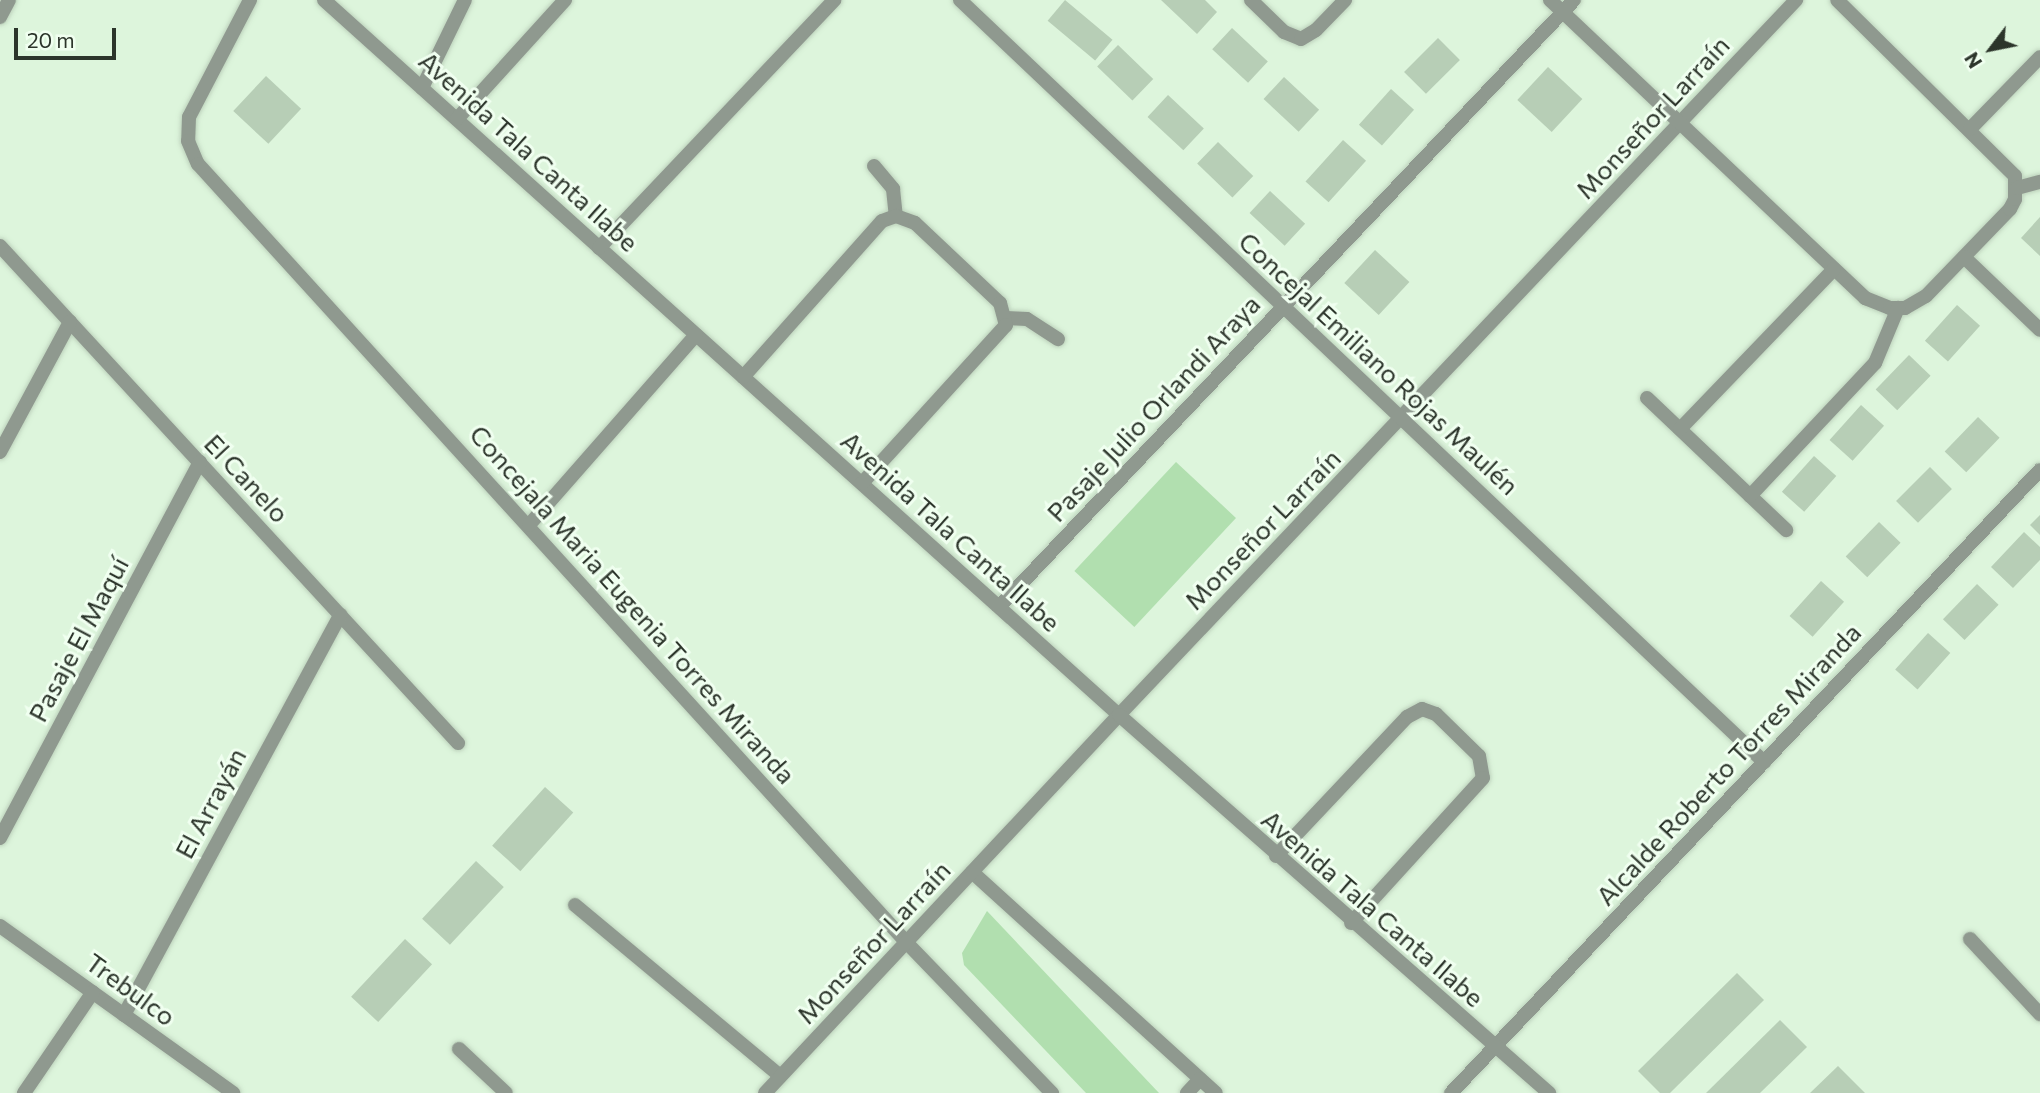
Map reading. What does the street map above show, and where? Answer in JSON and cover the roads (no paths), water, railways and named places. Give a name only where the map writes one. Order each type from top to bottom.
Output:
[{"type":"street","points":[[0,18],[9,0]]},
{"type":"street","name":"Concejala Maria Eugenia Torres Miranda","points":[[250,0],[193,106],[188,141],[207,176],[529,525],[906,943],[1052,1093]]},
{"type":"street","name":"Avenida Tala Canta Ilabe","points":[[324,0],[1351,923],[1549,1093]]},
{"type":"street","points":[[422,88],[465,0]]},
{"type":"street","points":[[457,119],[565,0]]},
{"type":"street","points":[[599,248],[834,0]]},
{"type":"street","name":"Concejal Emiliano Rojas Maulén","points":[[960,0],[1764,762]]},
{"type":"street","points":[[1251,0],[1284,32],[1301,38],[1316,30],[1345,0]]},
{"type":"street","points":[[1550,0],[1866,298],[1898,308],[1920,302],[2010,209],[2017,188],[2009,166],[1837,0]]},
{"type":"street","name":"Pasaje Julio Orlandi Araya","points":[[999,607],[1574,0]]},
{"type":"street","name":"Monseñor Larraín","points":[[765,1093],[1119,715],[1797,0]]},
{"type":"street","points":[[1970,129],[2040,57]]},
{"type":"street","points":[[874,166],[892,189],[896,216]]},
{"type":"street","points":[[2017,188],[2040,182]]},
{"type":"street","points":[[743,377],[882,221],[896,216],[915,223],[1000,303],[1006,318],[1003,331],[862,483]]},
{"type":"street","name":"El Canelo","points":[[0,246],[458,743]]},
{"type":"street","points":[[1964,257],[2040,330]]},
{"type":"street","points":[[1680,429],[1834,269]]},
{"type":"street","points":[[1750,496],[1875,363],[1898,308]]},
{"type":"street","points":[[1006,318],[1027,319],[1058,339]]},
{"type":"street","points":[[0,452],[70,322]]},
{"type":"street","points":[[529,525],[696,335]]},
{"type":"street","points":[[1647,398],[1786,530]]},
{"type":"street","name":"Pasaje El Maquí","points":[[0,838],[200,462]]},
{"type":"street","name":"Alcalde Roberto Torres Miranda","points":[[1451,1093],[2040,470]]},
{"type":"street","name":"El Arrayán","points":[[124,1015],[340,615]]},
{"type":"street","points":[[1276,856],[1407,717],[1422,709],[1436,714],[1479,756],[1483,778],[1351,923]]},
{"type":"street","points":[[972,872],[1216,1093]]},
{"type":"street","points":[[575,905],[780,1076]]},
{"type":"street","name":"Trebulco","points":[[0,926],[233,1093]]},
{"type":"street","points":[[1970,939],[2040,1014]]},
{"type":"street","points":[[24,1093],[93,992]]},
{"type":"street","points":[[459,1049],[506,1093]]},
{"type":"street","points":[[1187,1093],[1200,1079]]}]
